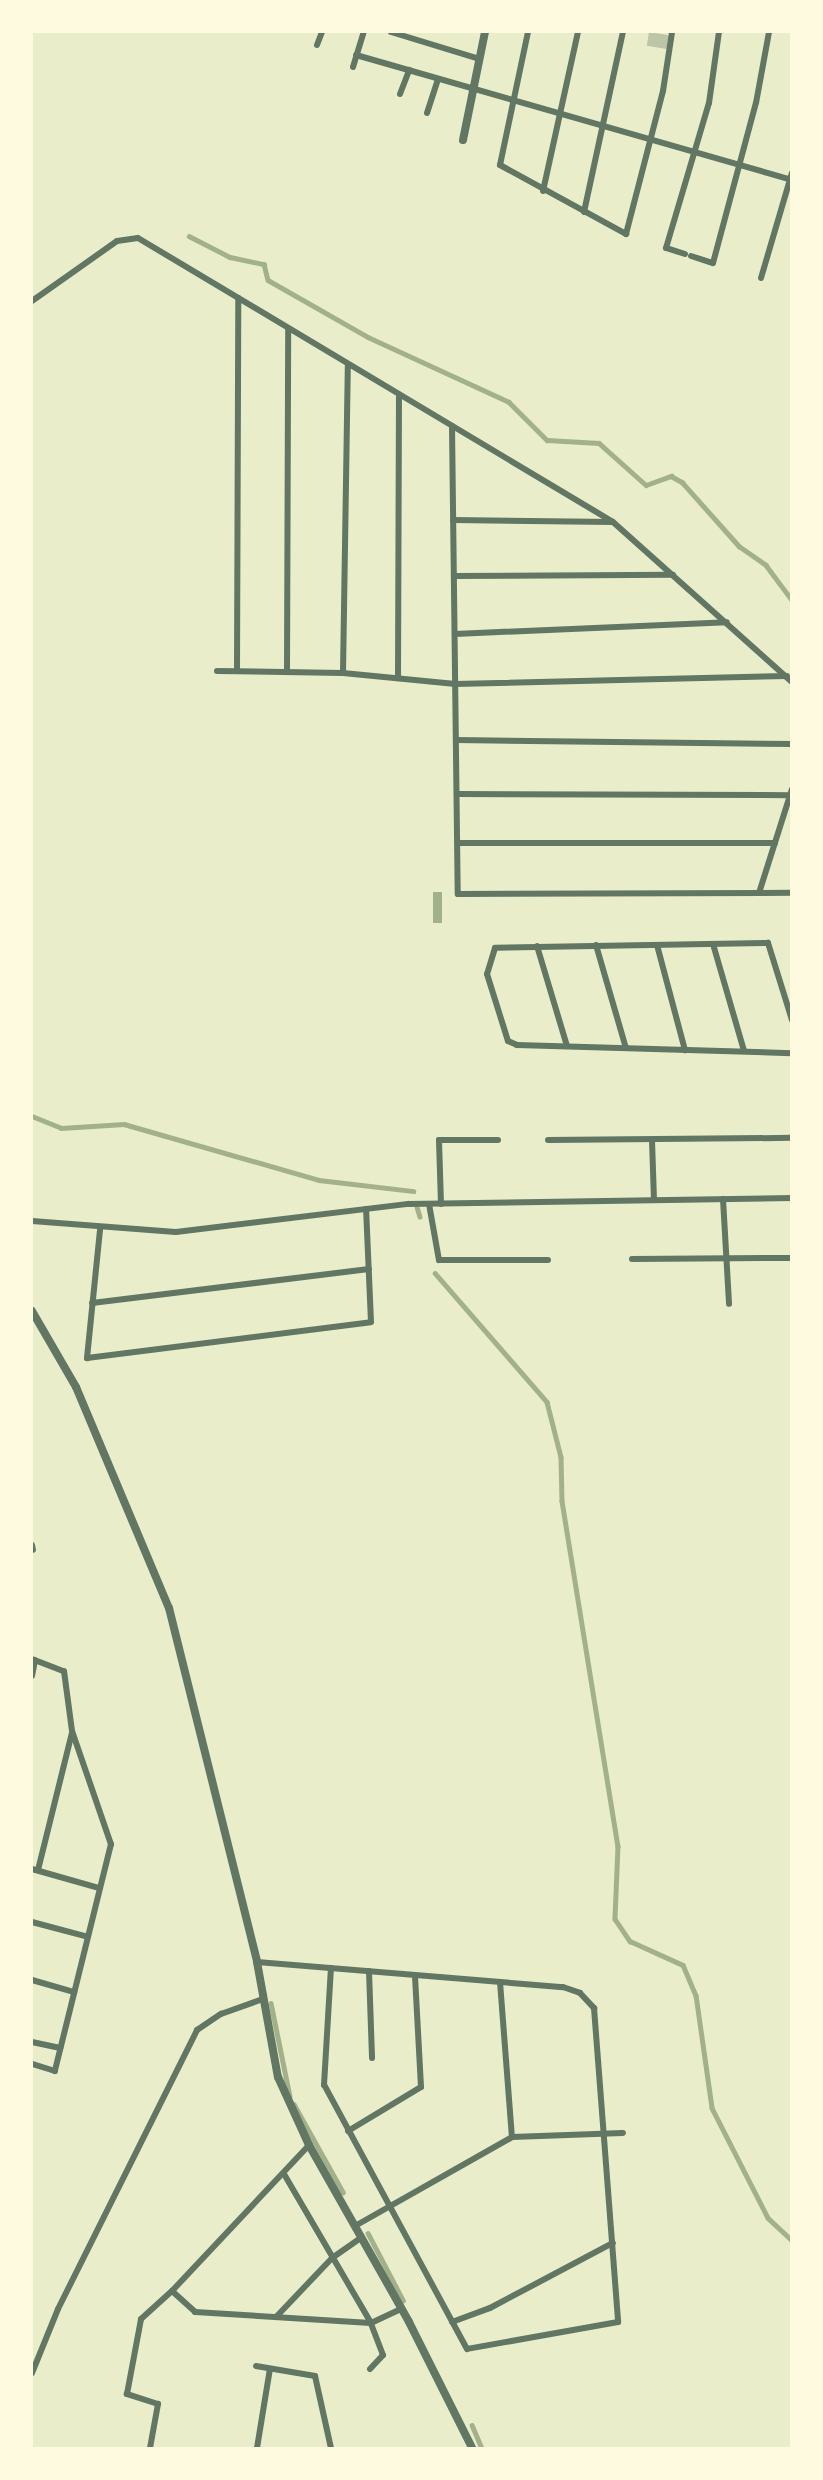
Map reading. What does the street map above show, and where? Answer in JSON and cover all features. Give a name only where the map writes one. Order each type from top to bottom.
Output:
[{"type":"street","points":[[317,45],[322,32]]},
{"type":"street","points":[[352,67],[364,32]]},
{"type":"street","points":[[391,32],[480,59]]},
{"type":"street","points":[[463,139],[485,32]]},
{"type":"street","points":[[528,32],[500,165],[543,191],[626,234],[672,32]]},
{"type":"street","points":[[543,191],[578,32]]},
{"type":"street","points":[[584,212],[623,32]]},
{"type":"street","points":[[719,32],[695,153],[666,248],[713,263],[739,165],[769,32]]},
{"type":"street","points":[[356,55],[474,92],[791,177],[761,278]]},
{"type":"street","points":[[400,94],[409,70]]},
{"type":"street","points":[[427,113],[438,80]]},
{"type":"street","points":[[32,301],[117,241],[138,238],[399,397],[612,522],[789,679]]},
{"type":"street","points":[[237,671],[238,298]]},
{"type":"street","points":[[287,672],[288,329]]},
{"type":"street","points":[[344,673],[348,366]]},
{"type":"street","points":[[398,678],[399,397]]},
{"type":"street","points":[[452,426],[458,894],[792,893]]},
{"type":"street","points":[[453,520],[612,522]]},
{"type":"street","points":[[454,576],[673,575]]},
{"type":"street","points":[[455,634],[727,622]]},
{"type":"street","points":[[216,671],[344,673],[455,684],[789,679]]},
{"type":"street","points":[[456,740],[792,744]]},
{"type":"street","points":[[457,794],[791,792],[759,893]]},
{"type":"street","points":[[458,844],[775,843]]},
{"type":"street","points":[[792,1020],[768,943],[495,948],[487,974],[508,1041],[567,1046],[792,1053]]},
{"type":"street","points":[[657,944],[685,1050]]},
{"type":"street","points":[[713,944],[744,1051]]},
{"type":"street","points":[[596,945],[626,1048]]},
{"type":"street","points":[[537,946],[567,1046]]},
{"type":"street","points":[[548,1140],[792,1139]]},
{"type":"street","points":[[441,1203],[439,1140],[498,1140]]},
{"type":"street","points":[[652,1140],[654,1200]]},
{"type":"street","points":[[32,1221],[100,1230],[176,1233],[366,1209],[441,1203],[792,1198]]},
{"type":"street","points":[[723,1199],[729,1304]]},
{"type":"street","points":[[429,1204],[439,1260],[548,1260]]},
{"type":"street","points":[[100,1230],[87,1358],[371,1322],[366,1209]]},
{"type":"street","points":[[632,1259],[792,1258]]},
{"type":"street","points":[[92,1303],[369,1269]]},
{"type":"street","points":[[32,1311],[76,1387],[119,1479],[169,1608],[257,1962],[278,2077],[309,2145],[401,2309],[472,2448]]},
{"type":"street","points":[[32,1676],[33,1660],[64,1671],[72,1731],[111,1844],[85,1936],[55,2071],[32,2064]]},
{"type":"street","points":[[72,1731],[35,1870],[99,1888]]},
{"type":"street","points":[[32,1922],[85,1936]]},
{"type":"street","points":[[257,1962],[331,1968],[369,1972],[563,1987],[580,1993],[594,2008],[618,2322],[467,2350],[324,2084],[331,1968]]},
{"type":"street","points":[[369,1972],[372,2058]]},
{"type":"street","points":[[348,2131],[421,2087],[415,1975]]},
{"type":"street","points":[[32,1980],[74,1992]]},
{"type":"street","points":[[500,1982],[512,2137]]},
{"type":"street","points":[[32,2373],[58,2309],[197,2030],[220,2014],[264,1999]]},
{"type":"street","points":[[32,2042],[60,2048]]},
{"type":"street","points":[[355,2226],[512,2137],[623,2133]]},
{"type":"street","points":[[150,2448],[158,2404],[127,2394],[141,2319],[172,2291],[309,2145]]},
{"type":"street","points":[[284,2174],[371,2323],[383,2356],[370,2370]]},
{"type":"street","points":[[277,2316],[332,2258],[361,2238]]},
{"type":"street","points":[[452,2322],[490,2308],[613,2243]]},
{"type":"street","points":[[172,2291],[195,2312],[371,2323],[401,2309]]},
{"type":"street","points":[[256,2366],[315,2375],[331,2448]]},
{"type":"street","points":[[257,2448],[270,2369]]},
{"type":"shaded area","points":[[433,892],[442,892],[442,923],[433,923]]},
{"type":"building","points":[[649,32],[669,35],[667,49],[647,46]]},
{"type":"waterway","points":[[189,236],[230,257],[264,264],[268,280],[368,337],[509,402],[547,440],[599,443],[646,485],[671,476],[682,482],[739,546],[766,565],[792,600]]},
{"type":"waterway","points":[[32,1116],[61,1128],[124,1124],[319,1180],[413,1191]]},
{"type":"waterway","points":[[417,1207],[420,1217]]},
{"type":"waterway","points":[[435,1273],[547,1402],[561,1457],[562,1501],[618,1846],[615,1919],[630,1941],[683,1965],[696,1995],[712,2108],[768,2218],[792,2240]]},
{"type":"waterway","points":[[271,2003],[290,2096]]},
{"type":"waterway","points":[[294,2104],[343,2192]]},
{"type":"waterway","points":[[368,2233],[403,2300]]},
{"type":"waterway","points":[[472,2425],[482,2448]]}]
